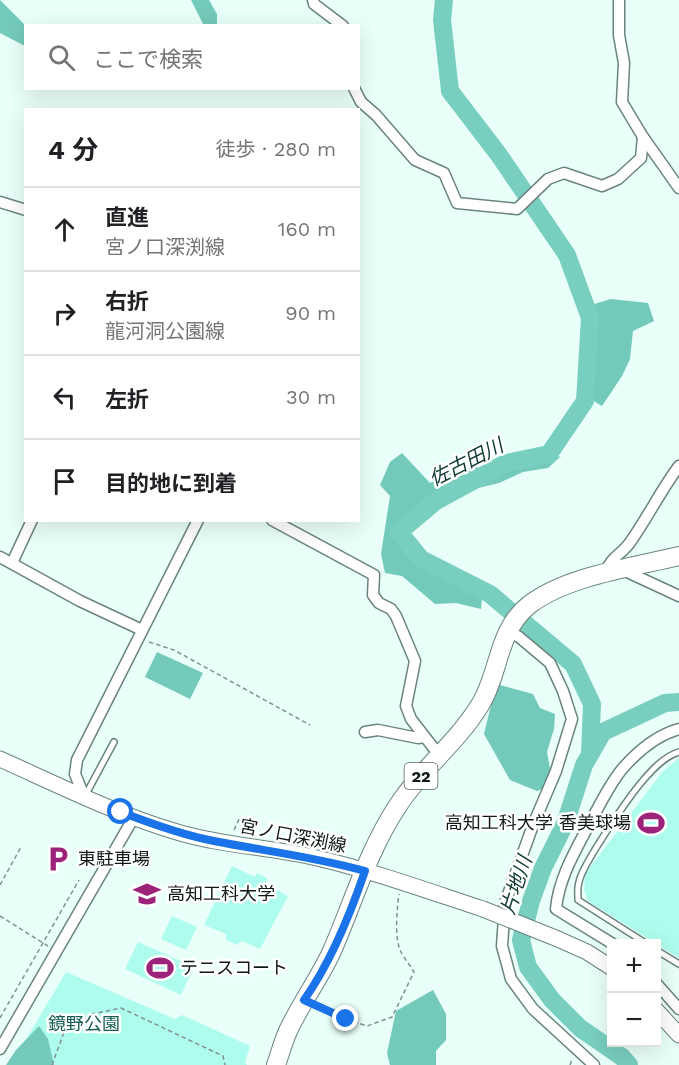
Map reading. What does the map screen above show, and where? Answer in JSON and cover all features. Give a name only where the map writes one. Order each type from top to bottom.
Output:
[{"type":"main road","name":"22","points":[[276,1065],[287,1033],[331,954],[383,831],[398,805],[439,755],[460,734],[482,703],[510,628],[519,613],[550,592],[605,573],[679,556]]},
{"type":"main road","name":"宮ノ口深渕線","points":[[0,759],[134,817],[177,832],[214,841],[314,858],[365,871],[483,909],[587,952],[607,965]]},
{"type":"main road","points":[[661,1013],[677,1027]]},
{"type":"street","points":[[313,0],[314,4],[340,24]]},
{"type":"street","points":[[619,0],[619,35],[624,63],[622,102],[643,137],[679,188]]},
{"type":"street","points":[[354,90],[357,106],[376,115],[415,160],[444,173],[457,203],[517,209],[548,179],[564,173],[602,186],[618,179],[641,158],[643,137]]},
{"type":"street","points":[[0,202],[24,209]]},
{"type":"street","points":[[605,573],[609,561],[630,544],[679,466]]},
{"type":"street","points":[[12,563],[31,522]]},
{"type":"street","points":[[84,796],[75,774],[77,760],[197,522]]},
{"type":"street","points":[[276,522],[374,574],[373,595],[379,603],[391,609],[396,616],[415,661],[406,706],[411,719],[439,755]]},
{"type":"street","points":[[0,557],[140,634]]},
{"type":"street","points":[[623,570],[679,596]]},
{"type":"street","points":[[510,628],[550,663],[563,691],[572,719],[556,771],[533,825],[505,903],[502,946],[511,979],[528,1001],[594,1065]]},
{"type":"street","points":[[607,940],[556,909],[558,893],[570,861],[621,770],[648,744],[667,732],[679,729]]},
{"type":"street","points":[[365,732],[378,730],[418,738],[424,737]]},
{"type":"street","points":[[0,1049],[134,817]]},
{"type":"street","points":[[661,988],[679,1009]]},
{"type":"lane","points":[[84,796],[114,742]]},
{"type":"lane","points":[[638,939],[578,900],[579,881],[588,861],[640,784],[658,765],[679,752]]},
{"type":"lane","points":[[661,953],[679,964]]},
{"type":"path","points":[[140,634],[174,650],[310,725]]},
{"type":"path","points":[[231,836],[240,817]]},
{"type":"path","points":[[0,885],[21,847]]},
{"type":"path","points":[[0,1018],[79,880]]},
{"type":"path","points":[[304,1000],[367,1026],[392,1017],[414,972],[400,951],[396,918],[399,891]]},
{"type":"path","points":[[0,916],[57,951]]},
{"type":"path","points":[[52,1065],[64,1032],[92,1014],[121,1008],[224,1056],[225,1065]]},
{"type":"green space","points":[[0,0],[24,24],[24,45],[0,33]]},
{"type":"green space","points":[[191,0],[209,0],[217,14],[217,24],[203,24]]},
{"type":"green space","points":[[611,299],[648,303],[654,321],[633,331],[630,359],[622,376],[602,406],[592,400],[587,379],[593,347],[594,304]]},
{"type":"green space","points":[[402,453],[430,483],[464,465],[493,470],[561,456],[548,468],[523,472],[499,483],[454,494],[429,508],[411,522],[403,537],[418,555],[435,569],[454,580],[476,587],[482,598],[481,609],[456,603],[435,604],[402,576],[385,573],[381,554],[390,496],[380,485],[390,462]]},
{"type":"green space","points":[[157,652],[203,673],[190,699],[145,677]]},
{"type":"green space","points":[[496,684],[533,694],[540,708],[555,714],[554,729],[547,752],[553,785],[537,791],[510,780],[484,734]]},
{"type":"green space","name":"高知工科大学 香美球場","points":[[679,758],[679,958],[661,947],[661,939],[649,939],[588,901],[584,890],[585,874],[663,771]]},
{"type":"green space","points":[[232,866],[255,877],[257,873],[267,878],[266,884],[288,896],[260,949],[242,941],[237,945],[226,940],[226,934],[204,925]]},
{"type":"green space","points":[[172,916],[197,927],[186,950],[161,939]]},
{"type":"green space","name":"テニスコート","points":[[138,942],[194,967],[181,995],[125,969]]},
{"type":"green space","name":"鏡野公園","points":[[66,972],[175,1019],[182,1015],[250,1046],[245,1062],[247,1065],[11,1065]]},
{"type":"green space","points":[[433,990],[446,1014],[446,1040],[436,1051],[436,1065],[390,1065],[387,1053],[396,1011]]},
{"type":"green space","points":[[39,1026],[48,1039],[54,1065],[6,1065],[16,1050]]},
{"type":"waterway","name":"佐古田川","points":[[444,0],[442,20],[450,91],[499,155],[567,255],[590,318],[585,401],[549,454],[506,463],[436,501],[399,532],[421,559],[490,594],[573,664],[592,704],[590,754]]},
{"type":"waterway","name":"片地川","points":[[629,1065],[622,1057],[580,1028],[552,1000],[528,967],[521,940],[531,901],[543,868],[565,824],[584,765],[603,732],[665,703],[679,702]]},
{"type":"place","name":"高知工科大学 香美球場","points":[[651,823]]},
{"type":"place","name":"東駐車場","points":[[58,859]]},
{"type":"place","name":"高知工科大学","points":[[147,894]]},
{"type":"place","name":"テニスコート","points":[[160,968]]},
{"type":"route","points":[[121,812],[177,832],[214,841],[314,858],[365,871],[331,954],[304,1000],[346,1019]]}]
